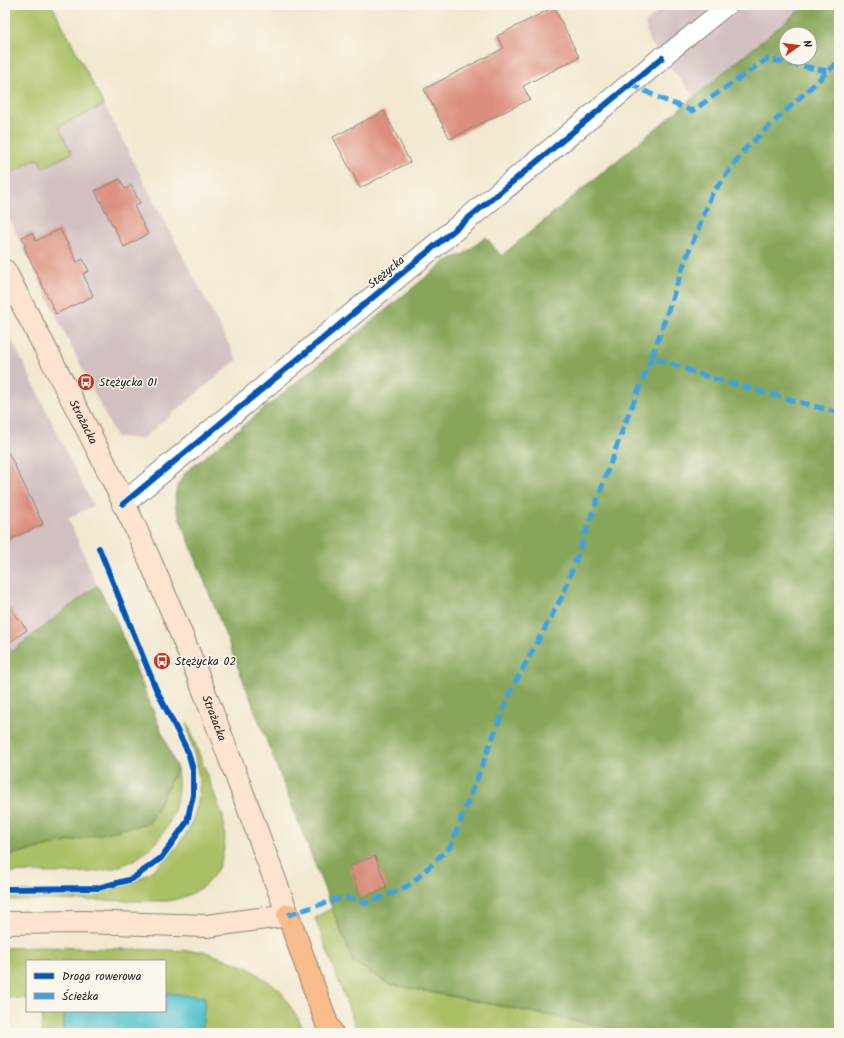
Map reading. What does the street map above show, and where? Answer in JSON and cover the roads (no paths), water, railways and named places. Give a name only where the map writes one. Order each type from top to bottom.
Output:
[{"type":"main road","name":"Strażacka","points":[[5,271],[123,504],[155,571],[188,649],[288,915]]},
{"type":"main road","points":[[5,924],[83,922],[207,926],[288,915],[329,1030]]},
{"type":"street","name":"Stężycka","points":[[123,504],[662,58]]},
{"type":"lane","name":"Stężycka","points":[[662,58],[728,5]]},
{"type":"water","points":[[166,993],[205,997],[202,1033],[87,1033],[63,1031],[65,1012],[166,1012]]},
{"type":"place","name":"Stężycka 01","points":[[86,382]]},
{"type":"place","name":"Stężycka 02","points":[[162,661]]}]
